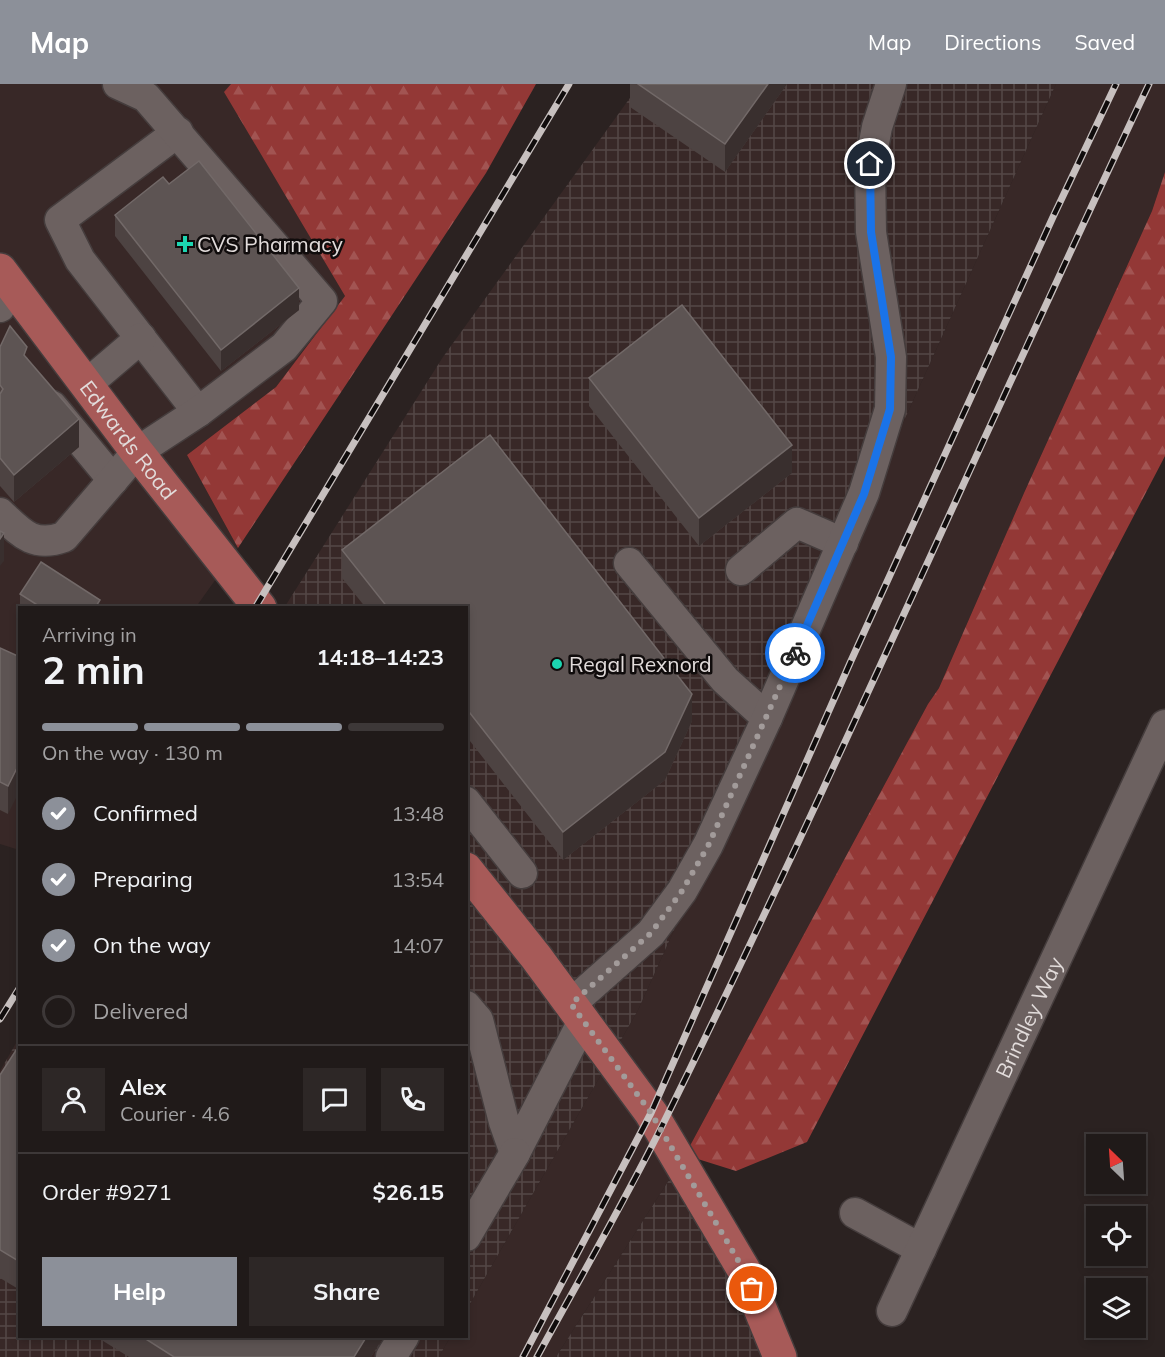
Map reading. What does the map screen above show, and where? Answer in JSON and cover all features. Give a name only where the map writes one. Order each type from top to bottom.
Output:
[{"type":"main road","name":"Edwards Road","points":[[4,287],[87,384],[137,452],[258,606]]},
{"type":"main road","points":[[468,872],[577,1013],[656,1121],[745,1272],[780,1357]]},
{"type":"street","points":[[0,513],[20,532],[34,540],[51,542],[64,537],[137,452],[198,412],[284,347],[322,301],[146,97],[118,84]]},
{"type":"street","points":[[468,1233],[515,1153],[544,1093],[577,1013],[651,933],[682,891],[708,846],[767,718],[864,494],[890,409],[891,357],[871,232],[870,164],[891,84]]},
{"type":"street","points":[[178,132],[60,220],[80,260],[198,412]]},
{"type":"street","points":[[87,384],[141,338]]},
{"type":"street","points":[[33,386],[72,429],[113,480]]},
{"type":"street","points":[[741,570],[797,523],[843,543]]},
{"type":"street","points":[[629,563],[725,680],[767,718]]},
{"type":"street","name":"Brindley Way","points":[[892,1311],[1165,725]]},
{"type":"street","points":[[468,805],[522,873]]},
{"type":"street","points":[[468,1008],[478,1020],[504,1122],[515,1153]]},
{"type":"street","points":[[855,1213],[921,1249]]},
{"type":"street","points":[[392,1357],[403,1338]]},
{"type":"shaded area","points":[[0,84],[231,84],[225,92],[345,296],[276,387],[187,455],[238,548],[197,606],[18,606],[18,850],[0,844]]},
{"type":"shaded area","points":[[640,84],[1056,84],[638,1010],[468,1307],[468,606],[285,606],[443,357]]},
{"type":"shaded area","points":[[1056,84],[1165,84],[1165,172],[1152,211],[1024,493],[939,688],[928,704],[685,1155],[556,1357],[439,1357],[449,1338],[468,1338],[468,1307],[638,1010]]},
{"type":"shaded area","points":[[18,1040],[18,1338],[449,1338],[439,1357],[0,1357],[0,1071]]},
{"type":"shaded area","points":[[685,1155],[770,1357],[556,1357]]},
{"type":"green space","points":[[231,84],[536,84],[486,173],[238,548],[187,455],[276,387],[345,296],[224,92]]},
{"type":"green space","points":[[1165,172],[1165,456],[807,1142],[736,1171],[685,1155],[928,704],[939,688],[1024,493],[1152,211]]},
{"type":"building","points":[[638,84],[768,84],[725,144]]},
{"type":"building","points":[[199,161],[299,288],[221,350],[115,215],[163,177],[169,184]]},
{"type":"building","points":[[682,305],[792,445],[699,518],[589,378]]},
{"type":"building","points":[[10,326],[27,347],[24,355],[79,419],[14,475],[0,458],[0,394],[3,389],[0,385],[0,347]]},
{"type":"building","name":"Regal Rexnord","points":[[490,435],[692,694],[665,752],[563,832],[468,711],[468,606],[386,606],[342,550]]},
{"type":"building","points":[[41,562],[100,600],[96,606],[39,606],[20,594]]},
{"type":"building","points":[[0,648],[18,656],[18,766],[8,786],[0,782]]},
{"type":"building","points":[[18,1047],[18,1261],[0,1250],[0,1075]]},
{"type":"building","points":[[144,1338],[366,1338],[354,1357],[174,1357]]},
{"type":"railway","points":[[256,606],[569,84]]},
{"type":"railway","points":[[523,1357],[651,1113],[850,663],[1116,84]]},
{"type":"railway","points":[[537,1357],[647,1155],[725,997],[1149,84]]},
{"type":"railway","points":[[0,1019],[18,990]]},
{"type":"way so far","points":[[752,1289],[745,1272],[651,1113],[571,1004],[651,933],[682,891],[708,846],[795,653]]},
{"type":"place","name":"CVS Pharmacy","points":[[185,244]]},
{"type":"place","name":"Regal Rexnord","points":[[557,664]]},
{"type":"route","points":[[795,653],[864,494],[890,409],[891,357],[871,232],[870,164]]}]
